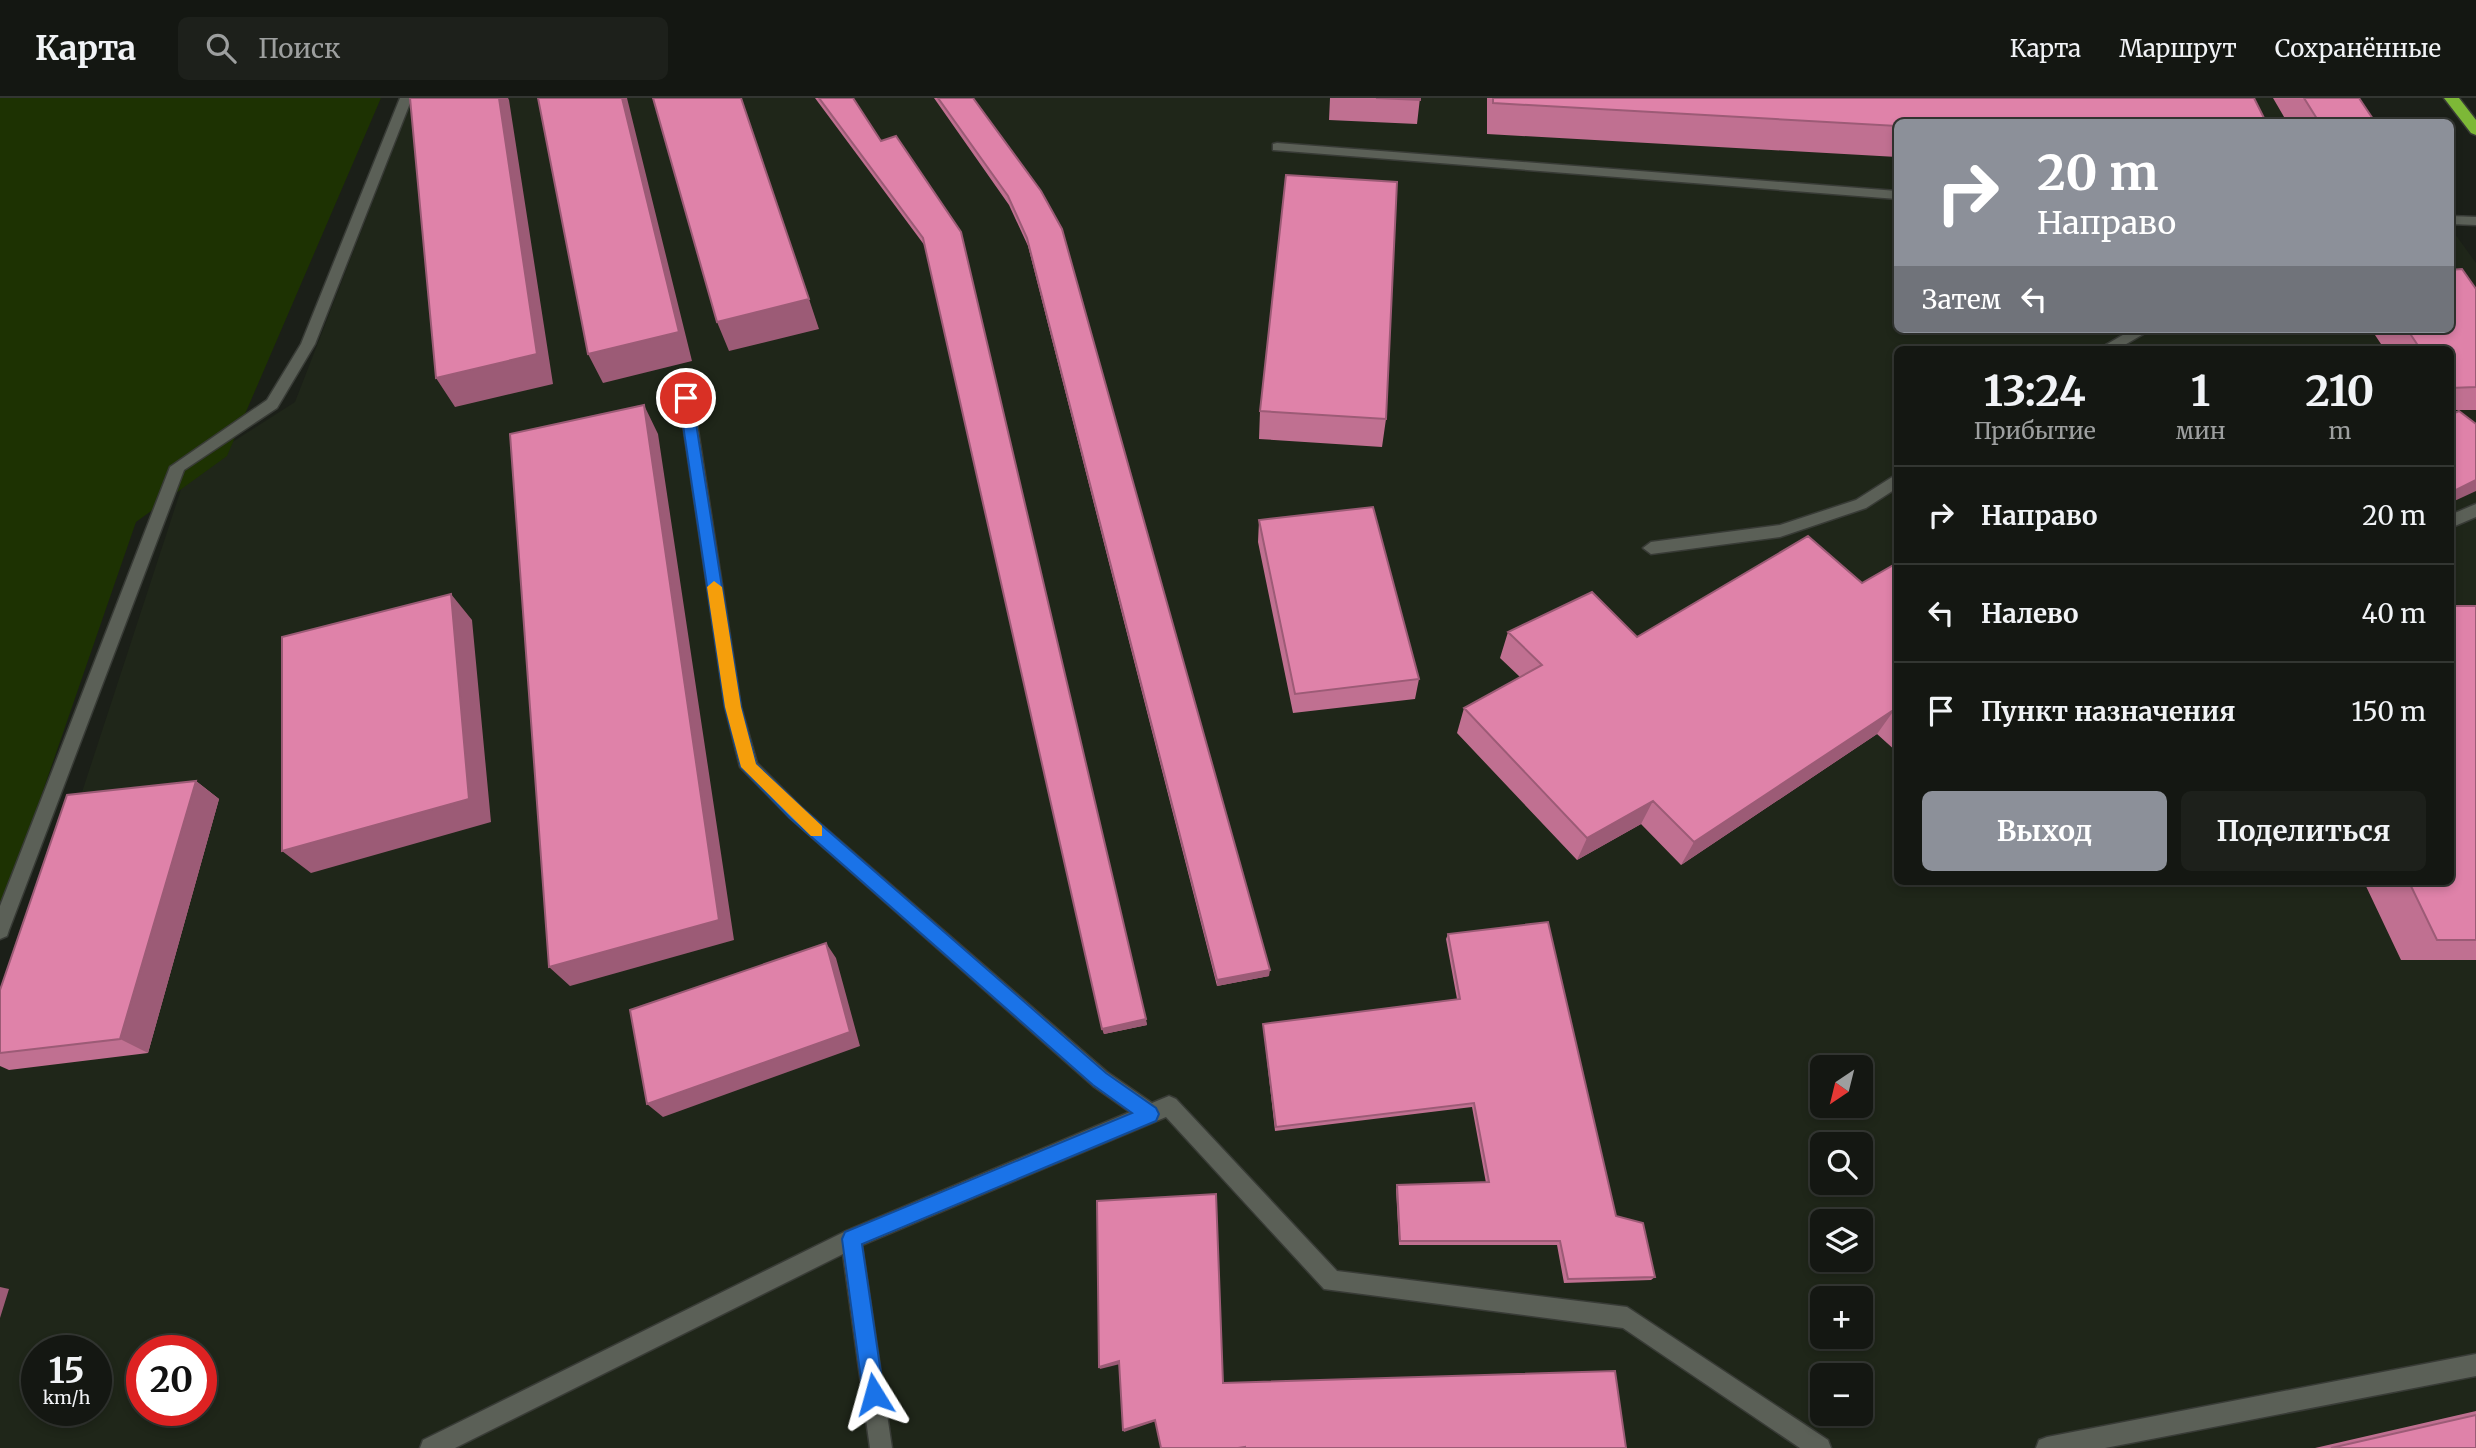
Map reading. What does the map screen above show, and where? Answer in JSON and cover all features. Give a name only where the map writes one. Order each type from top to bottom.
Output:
[{"type":"highway","points":[[2451,98],[2476,130]]},
{"type":"lane","points":[[0,930],[178,467],[272,404],[308,344],[406,98]]},
{"type":"lane","points":[[1277,147],[1894,195]]},
{"type":"lane","points":[[2454,220],[2476,221]]},
{"type":"lane","points":[[2112,346],[2137,333]]},
{"type":"lane","points":[[686,398],[733,707],[749,767],[796,813],[1100,1079],[1150,1114]]},
{"type":"lane","points":[[1651,548],[1780,531],[1861,504],[1894,482]]},
{"type":"lane","points":[[2454,520],[2476,510]]},
{"type":"lane","points":[[431,1448],[851,1239],[1169,1106],[1332,1280],[1627,1318],[1820,1448]]},
{"type":"lane","points":[[851,1239],[881,1448]]},
{"type":"lane","points":[[2047,1448],[2476,1365]]},
{"type":"shaded area","points":[[413,98],[2360,98],[2375,119],[1894,119],[1894,333],[2454,333],[2454,233],[2476,263],[2476,1448],[0,1448],[0,1043],[187,471],[295,402]]},
{"type":"green space","points":[[0,98],[381,98],[227,456],[136,522],[0,915]]},
{"type":"building","points":[[410,98],[499,98],[537,354],[436,378]]},
{"type":"building","points":[[538,98],[622,98],[679,332],[588,354]]},
{"type":"building","points":[[653,98],[741,98],[809,299],[717,322]]},
{"type":"building","points":[[819,98],[853,98],[881,141],[896,136],[961,232],[1146,1019],[1102,1029],[923,238]]},
{"type":"building","points":[[938,98],[973,98],[1041,191],[1062,229],[1270,970],[1217,980],[1027,238],[1008,196]]},
{"type":"building","points":[[1376,98],[1420,98],[1420,100]]},
{"type":"building","points":[[1493,98],[2254,98],[2264,119],[1894,119],[1894,126],[1493,103]]},
{"type":"building","points":[[2304,98],[2359,98],[2373,119],[2317,119]]},
{"type":"building","points":[[1286,175],[1397,182],[1386,419],[1260,411]]},
{"type":"building","points":[[2462,269],[2476,289],[2476,387],[2454,388],[2454,346],[2418,346],[2410,333],[2454,333],[2454,270]]},
{"type":"building","points":[[644,405],[719,920],[549,967],[510,434]]},
{"type":"building","points":[[2459,411],[2476,424],[2476,480],[2454,491],[2454,413]]},
{"type":"building","points":[[1373,507],[1419,679],[1295,694],[1259,520]]},
{"type":"building","points":[[1808,536],[1862,583],[1894,565],[1894,710],[1694,842],[1653,801],[1587,838],[1464,708],[1542,665],[1508,632],[1592,592],[1637,637]]},
{"type":"building","points":[[451,594],[469,799],[282,851],[282,637]]},
{"type":"building","points":[[2454,606],[2476,606],[2476,940],[2437,940],[2410,885],[2454,885]]},
{"type":"building","points":[[196,781],[120,1039],[0,1053],[0,990],[67,795]]},
{"type":"building","points":[[1548,922],[1616,1216],[1643,1223],[1655,1277],[1568,1279],[1560,1241],[1400,1241],[1397,1185],[1489,1182],[1474,1103],[1276,1127],[1263,1024],[1460,999],[1448,934]]},
{"type":"building","points":[[826,943],[850,1032],[647,1104],[630,1010]]},
{"type":"building","points":[[1216,1194],[1223,1383],[1615,1371],[1626,1448],[1161,1448],[1155,1420],[1123,1430],[1119,1361],[1099,1367],[1097,1201]]},
{"type":"building","points":[[2476,1415],[2476,1448],[2331,1448]]},
{"type":"slow traffic","points":[[714,587],[733,707],[749,767],[817,831]]},
{"type":"route","points":[[686,398],[733,707],[749,767],[796,813],[1100,1079],[1150,1114],[851,1239],[874,1394]]}]
